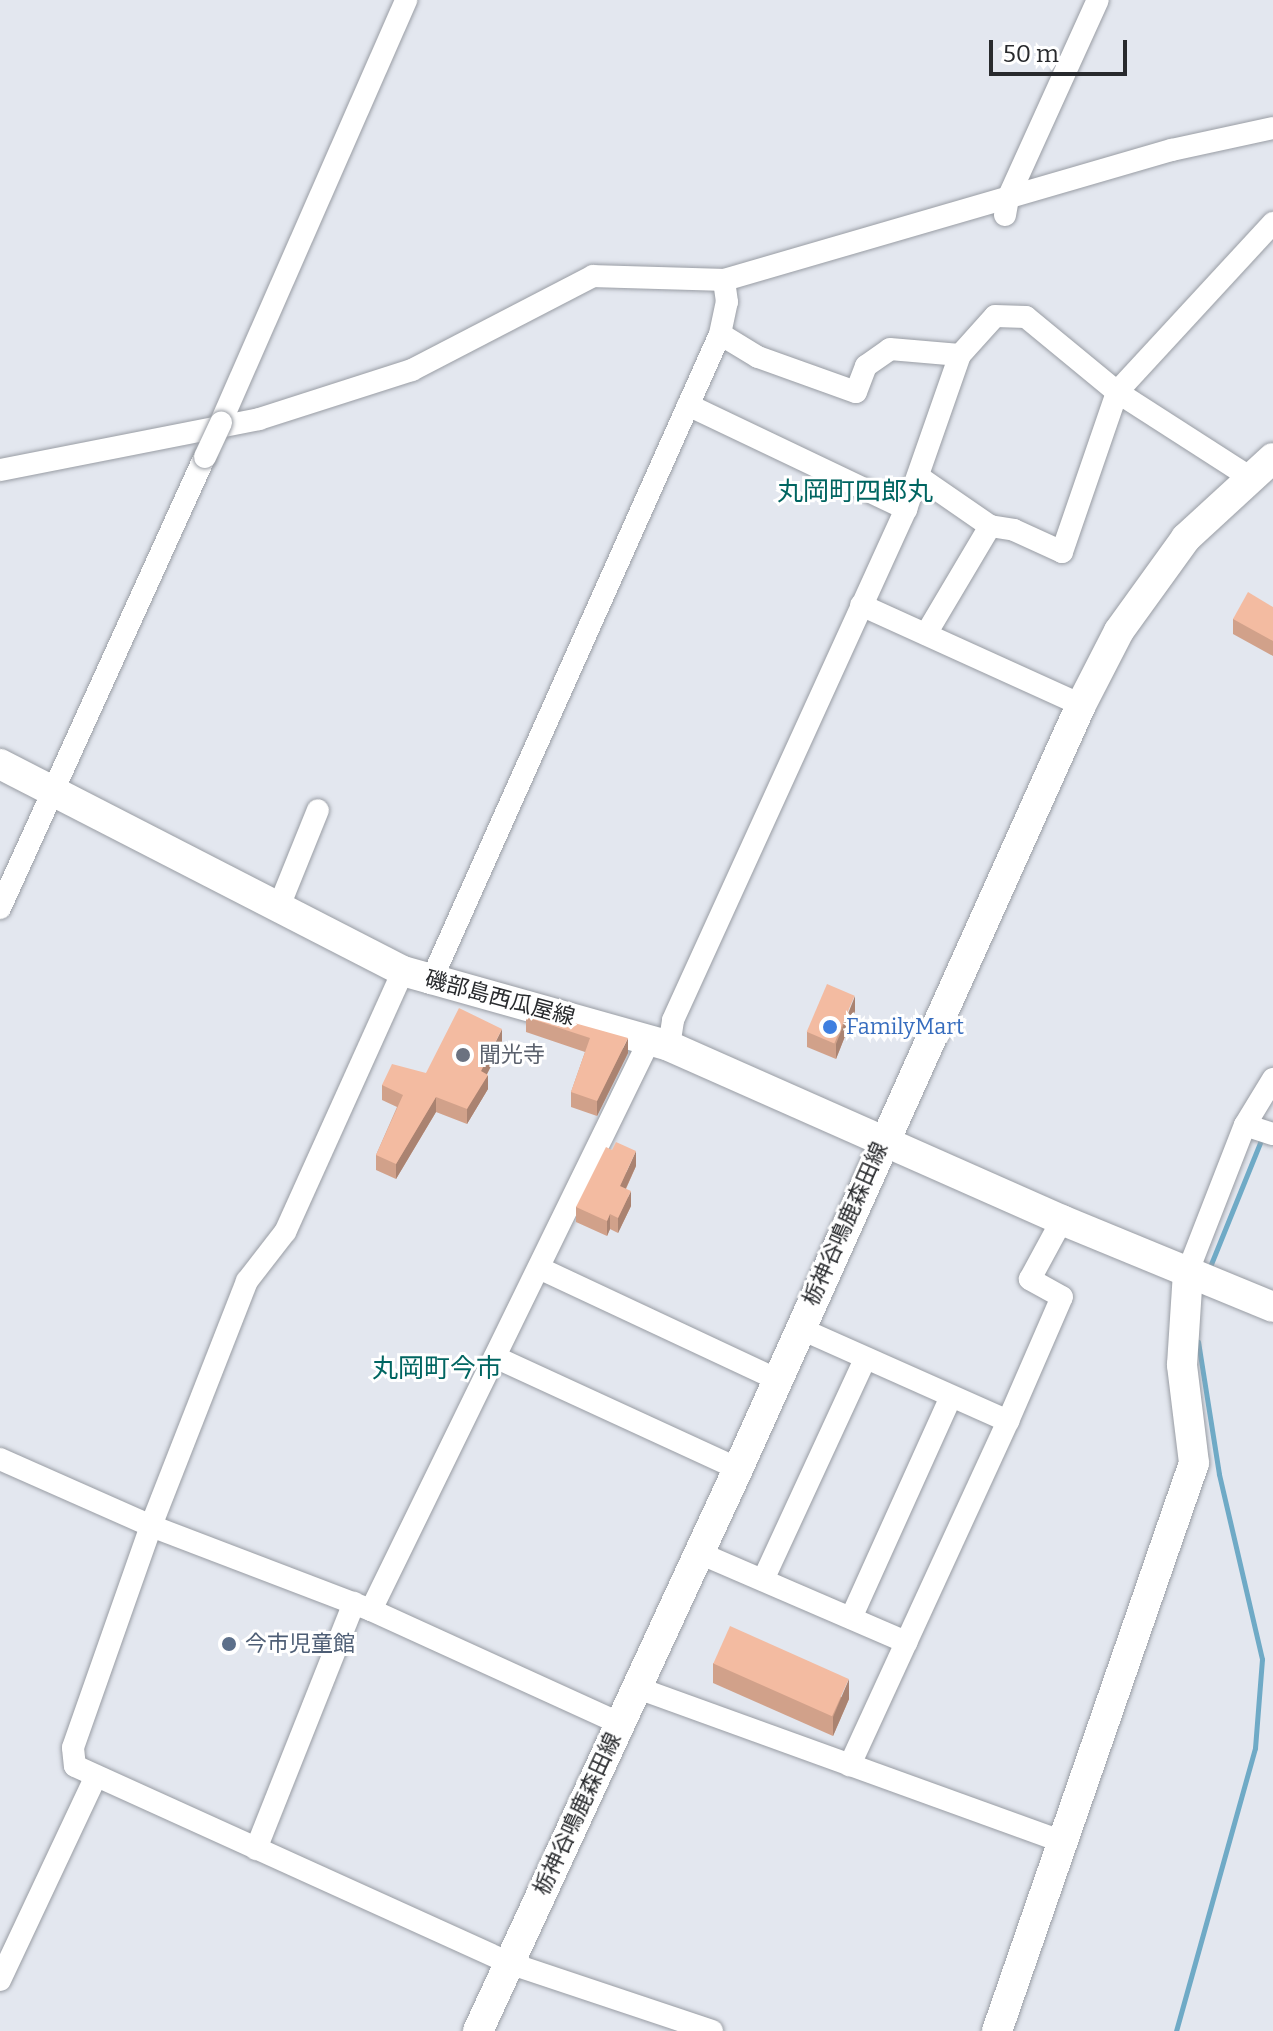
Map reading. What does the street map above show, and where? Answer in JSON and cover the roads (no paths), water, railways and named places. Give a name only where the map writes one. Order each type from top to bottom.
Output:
[{"type":"main road","name":"栃神谷鳴鹿森田線","points":[[478,2031],[738,1469],[1081,705],[1119,631],[1186,538],[1248,476],[1273,458]]},
{"type":"main road","name":"磯部島西瓜屋線","points":[[0,764],[280,904],[416,977],[660,1043],[884,1138],[1062,1220],[1273,1307]]},
{"type":"main road","points":[[997,2031],[1066,1843],[1194,1463],[1182,1365],[1200,1276]]},
{"type":"street","points":[[0,908],[221,422],[406,0]]},
{"type":"street","points":[[1007,206],[1098,0]]},
{"type":"street","points":[[0,470],[259,419],[412,370],[593,276],[726,291],[1007,206],[1172,150],[1273,128]]},
{"type":"street","points":[[919,477],[990,526],[1014,530],[1062,552],[1117,392],[1273,223]]},
{"type":"street","points":[[712,2031],[509,1963],[95,1778],[75,1766],[73,1748],[151,1526],[247,1281],[285,1232],[416,977],[688,405],[720,334],[726,291]]},
{"type":"street","points":[[256,1849],[362,1606],[673,1020],[906,509],[960,355],[995,316],[1026,317],[1117,392],[1248,476]]},
{"type":"street","points":[[720,334],[758,357],[856,392],[866,366],[890,349],[960,355]]},
{"type":"street","points":[[688,405],[906,509]]},
{"type":"street","points":[[926,634],[990,526]]},
{"type":"street","points":[[861,605],[1081,705]]},
{"type":"street","points":[[280,904],[318,810]]},
{"type":"street","points":[[1200,1276],[1245,1125],[1273,1079]]},
{"type":"street","points":[[1245,1125],[1273,1134]]},
{"type":"street","points":[[850,1765],[1062,1297],[1030,1279],[1062,1220]]},
{"type":"street","points":[[539,1268],[776,1379]]},
{"type":"street","points":[[799,1328],[1008,1421]]},
{"type":"street","points":[[495,1357],[738,1469]]},
{"type":"street","points":[[763,1580],[865,1359]]},
{"type":"street","points":[[851,1618],[951,1397]]},
{"type":"street","points":[[0,1459],[151,1526],[362,1606],[619,1723]]},
{"type":"street","points":[[697,1552],[906,1642]]},
{"type":"street","points":[[635,1687],[1066,1843]]},
{"type":"street","points":[[0,1980],[95,1778]]},
{"type":"waterway","points":[[1209,1269],[1262,1138]]},
{"type":"waterway","points":[[1176,2031],[1255,1748],[1262,1659],[1219,1474],[1198,1342]]},
{"type":"place","name":"FamilyMart","points":[[830,1027]]},
{"type":"place","name":"聞光寺","points":[[463,1055]]},
{"type":"place","name":"今市児童館","points":[[229,1644]]},
{"type":"district","name":"丸岡町四郎丸","points":[[855,492]]},
{"type":"district","name":"丸岡町今市","points":[[437,1369]]}]
